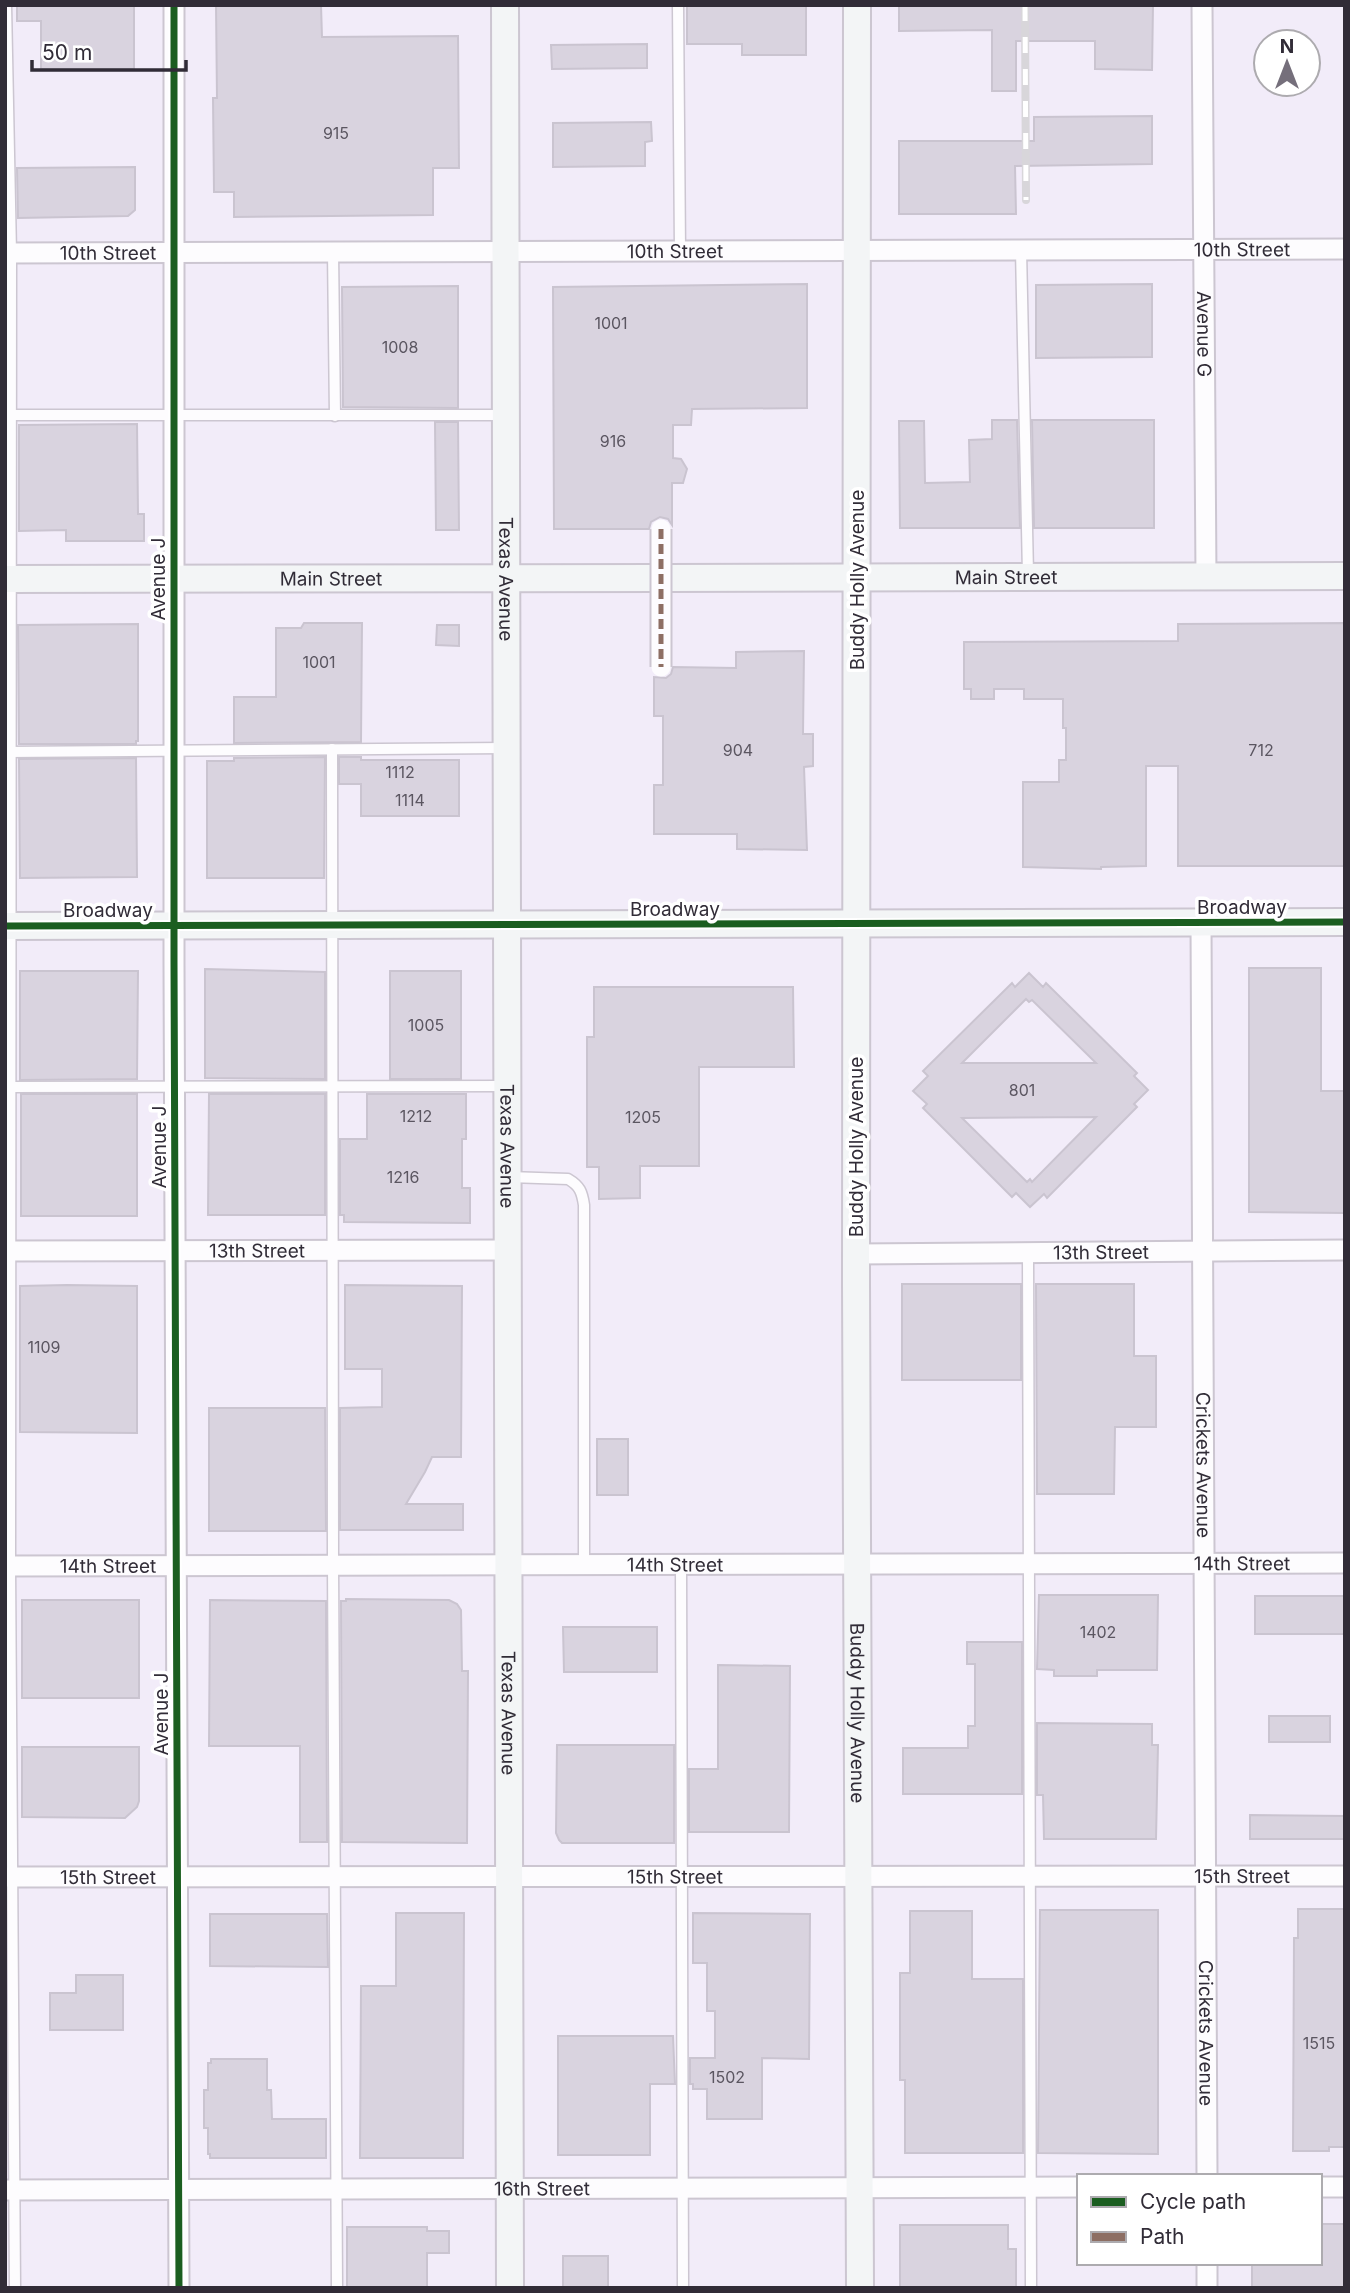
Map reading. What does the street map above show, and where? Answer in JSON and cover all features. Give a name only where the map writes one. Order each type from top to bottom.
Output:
[{"type":"main road","name":"Texas Avenue","points":[[505,5],[510,2288]]},
{"type":"main road","name":"Buddy Holly Avenue","points":[[857,5],[856,1254],[860,2288]]},
{"type":"main road","name":"Main Street","points":[[8,579],[1345,576]]},
{"type":"main road","name":"Broadway","points":[[7,926],[1345,922]]},
{"type":"street","name":"Avenue J","points":[[174,5],[174,1086],[179,2288]]},
{"type":"street","name":"Avenue G","points":[[1202,5],[1206,577]]},
{"type":"street","name":"10th Street","points":[[8,253],[1345,248]]},
{"type":"street","points":[[661,529],[661,667]]},
{"type":"street","name":"Crickets Avenue","points":[[1201,923],[1207,2174]]},
{"type":"street","name":"13th Street","points":[[8,1251],[508,1250]]},
{"type":"street","name":"13th Street","points":[[856,1254],[1345,1250]]},
{"type":"street","name":"14th Street","points":[[8,1566],[1345,1563]]},
{"type":"street","name":"15th Street","points":[[9,1877],[1345,1876]]},
{"type":"street","name":"16th Street","points":[[10,2190],[1077,2187]]},
{"type":"street","points":[[1322,2187],[1345,2187]]},
{"type":"street","points":[[1207,2265],[1208,2288]]},
{"type":"lane","points":[[6,5],[10,2190],[15,2288]]},
{"type":"lane","points":[[678,5],[680,251]]},
{"type":"lane","points":[[1021,250],[1028,578]]},
{"type":"lane","points":[[333,252],[335,416]]},
{"type":"lane","points":[[8,415],[506,415]]},
{"type":"lane","points":[[8,752],[507,748]]},
{"type":"lane","points":[[332,749],[337,2288]]},
{"type":"lane","points":[[8,1087],[508,1086]]},
{"type":"lane","points":[[508,1177],[568,1180],[582,1191],[584,1565]]},
{"type":"lane","points":[[1028,1253],[1031,2288]]},
{"type":"lane","points":[[681,1565],[683,2288]]},
{"type":"building","points":[[17,5],[134,5],[134,69],[41,69],[41,21],[17,21]]},
{"type":"building","points":[[216,5],[321,5],[322,37],[458,36],[459,168],[433,168],[433,215],[234,217],[234,192],[214,192]]},
{"type":"building","points":[[687,5],[806,5],[806,55],[742,55],[742,44],[687,44]]},
{"type":"building","points":[[899,5],[1153,5],[1152,70],[1095,69],[1095,41],[1016,41],[1016,91],[992,91],[992,30],[899,31]]},
{"type":"building","points":[[647,44],[647,68],[552,69],[551,45]]},
{"type":"building","points":[[1152,116],[1152,164],[1015,166],[1016,214],[899,214],[899,141],[1034,141],[1034,117]]},
{"type":"building","points":[[651,122],[652,141],[645,142],[645,166],[553,167],[553,123]]},
{"type":"building","points":[[135,167],[135,210],[128,216],[18,218],[17,168]]},
{"type":"building","points":[[807,284],[807,408],[692,409],[691,425],[673,425],[673,458],[681,459],[687,469],[683,483],[672,483],[672,525],[668,519],[660,517],[651,522],[649,529],[554,529],[553,287]]},
{"type":"building","points":[[1152,284],[1152,357],[1036,358],[1036,285]]},
{"type":"building","points":[[458,286],[458,408],[343,407],[342,287]]},
{"type":"building","points":[[992,420],[1017,420],[1020,528],[900,528],[899,421],[924,421],[925,483],[970,482],[969,440],[992,439]]},
{"type":"building","points":[[1032,420],[1154,420],[1154,528],[1034,528]]},
{"type":"building","points":[[435,422],[458,422],[459,530],[436,530]]},
{"type":"building","points":[[137,424],[138,514],[144,514],[144,541],[66,541],[66,530],[19,531],[19,425]]},
{"type":"building","points":[[304,623],[362,623],[361,742],[234,743],[234,697],[276,697],[276,628],[301,628]]},
{"type":"building","points":[[1345,623],[1345,866],[1178,866],[1178,766],[1146,766],[1146,866],[1101,869],[1023,867],[1023,782],[1059,782],[1059,760],[1066,760],[1063,699],[1024,699],[1024,689],[994,689],[994,699],[971,699],[971,689],[964,689],[964,642],[1178,641],[1178,624]]},
{"type":"building","points":[[138,624],[136,744],[19,744],[18,625]]},
{"type":"building","points":[[437,625],[459,625],[459,646],[436,645]]},
{"type":"building","points":[[804,651],[803,734],[813,734],[813,766],[804,767],[807,850],[737,849],[737,834],[654,834],[654,785],[663,785],[663,716],[654,716],[654,677],[666,678],[673,667],[736,668],[736,652]]},
{"type":"building","points":[[325,757],[324,878],[207,878],[207,761]]},
{"type":"building","points":[[339,757],[361,757],[361,760],[459,760],[459,816],[361,816],[361,784],[339,784]]},
{"type":"building","points":[[136,758],[137,877],[20,878],[19,759]]},
{"type":"building","points":[[1249,968],[1321,968],[1321,1091],[1345,1091],[1345,1213],[1249,1212]]},
{"type":"building","points":[[205,969],[325,972],[325,1079],[205,1078]]},
{"type":"building","points":[[20,971],[138,971],[137,1079],[20,1080]]},
{"type":"building","points":[[390,971],[461,971],[461,1079],[390,1079]]},
{"type":"building","points":[[1029,973],[1043,987],[1046,983],[1137,1073],[1134,1076],[1148,1090],[1134,1104],[1137,1107],[1047,1198],[1044,1194],[1030,1207],[1016,1193],[1012,1197],[923,1108],[927,1104],[913,1091],[928,1076],[923,1071],[1012,983],[1015,987]],"holes":[[[1026,999],[1029,1002],[1032,1000],[1096,1063],[962,1063]],[[1096,1117],[1032,1182],[1030,1179],[1027,1182],[962,1118]]]},
{"type":"building","points":[[594,987],[793,987],[794,1067],[699,1067],[699,1166],[640,1166],[640,1198],[599,1199],[599,1167],[587,1167],[587,1037],[594,1037]]},
{"type":"building","points":[[21,1094],[137,1094],[137,1216],[21,1216]]},
{"type":"building","points":[[209,1094],[325,1094],[325,1215],[208,1215]]},
{"type":"building","points":[[367,1094],[466,1094],[462,1188],[470,1188],[470,1223],[344,1222],[344,1215],[340,1215],[340,1139],[367,1139]]},
{"type":"building","points":[[902,1284],[1021,1284],[1021,1380],[902,1380]]},
{"type":"building","points":[[1036,1284],[1134,1284],[1134,1356],[1156,1356],[1156,1427],[1115,1427],[1114,1494],[1037,1494]]},
{"type":"building","points":[[345,1285],[462,1286],[461,1457],[432,1457],[406,1504],[463,1504],[463,1530],[340,1530],[340,1408],[382,1407],[382,1369],[345,1369]]},
{"type":"building","points":[[20,1286],[137,1286],[137,1433],[20,1432]]},
{"type":"building","points":[[209,1408],[325,1408],[326,1531],[209,1531]]},
{"type":"building","points":[[597,1439],[628,1439],[628,1495],[597,1495]]},
{"type":"building","points":[[1039,1595],[1158,1595],[1157,1670],[1097,1670],[1097,1676],[1054,1676],[1054,1670],[1037,1669]]},
{"type":"building","points":[[1255,1596],[1345,1596],[1345,1634],[1255,1634]]},
{"type":"building","points":[[22,1600],[139,1600],[139,1698],[22,1698]]},
{"type":"building","points":[[210,1600],[326,1601],[327,1842],[300,1842],[300,1746],[209,1746]]},
{"type":"building","points":[[449,1600],[461,1610],[462,1671],[468,1671],[467,1843],[342,1842],[341,1601]]},
{"type":"building","points":[[563,1627],[657,1627],[657,1672],[564,1672]]},
{"type":"building","points":[[967,1642],[1022,1642],[1022,1794],[903,1794],[903,1748],[968,1748],[968,1726],[975,1726],[975,1664],[967,1664]]},
{"type":"building","points":[[718,1665],[790,1666],[789,1832],[689,1832],[689,1769],[718,1769]]},
{"type":"building","points":[[1269,1716],[1330,1716],[1330,1742],[1269,1742]]},
{"type":"building","points":[[1037,1723],[1152,1724],[1152,1745],[1158,1745],[1156,1839],[1044,1839],[1043,1795],[1037,1795]]},
{"type":"building","points":[[557,1745],[674,1745],[674,1843],[562,1843],[556,1833]]},
{"type":"building","points":[[22,1747],[139,1747],[137,1807],[125,1818],[22,1817]]},
{"type":"building","points":[[1250,1815],[1345,1816],[1345,1839],[1250,1839]]},
{"type":"building","points":[[1298,1909],[1345,1909],[1345,2147],[1329,2147],[1329,2151],[1293,2151],[1294,1938],[1298,1938]]},
{"type":"building","points":[[1040,1910],[1158,1910],[1158,2154],[1038,2153]]},
{"type":"building","points":[[910,1911],[972,1911],[972,1979],[1023,1979],[1023,2153],[905,2153],[905,2080],[900,2080],[900,1973],[910,1973]]},
{"type":"building","points":[[396,1913],[464,1913],[463,2158],[360,2158],[361,1986],[396,1986]]},
{"type":"building","points":[[693,1913],[810,1914],[809,2059],[762,2058],[762,2119],[707,2119],[707,2089],[693,2089],[693,2084],[690,2084],[690,2058],[715,2058],[715,2011],[707,2011],[707,1963],[693,1963]]},
{"type":"building","points":[[210,1914],[327,1914],[328,1967],[210,1966]]},
{"type":"building","points":[[76,1975],[123,1975],[123,2030],[50,2030],[50,1993],[76,1993]]},
{"type":"building","points":[[558,2036],[673,2036],[675,2084],[650,2084],[650,2155],[558,2155]]},
{"type":"building","points":[[211,2059],[267,2059],[267,2090],[271,2090],[272,2119],[326,2119],[326,2158],[210,2158],[208,2128],[204,2128],[204,2090],[208,2090],[208,2063],[211,2063]]},
{"type":"building","points":[[1322,2224],[1345,2224],[1345,2288],[1252,2288],[1252,2265],[1322,2265]]},
{"type":"building","points":[[900,2225],[1008,2225],[1008,2249],[1016,2249],[1016,2288],[900,2288]]},
{"type":"building","points":[[347,2227],[427,2227],[427,2231],[449,2231],[449,2253],[427,2253],[427,2288],[347,2288]]},
{"type":"building","points":[[563,2256],[608,2256],[608,2288],[563,2288]]},
{"type":"railway","points":[[1025,5],[1026,200]]},
{"type":"marked path","points":[[661,529],[661,667]]},
{"type":"cycle path","points":[[174,5],[179,2288]]},
{"type":"cycle path","points":[[5,926],[1345,922]]}]
